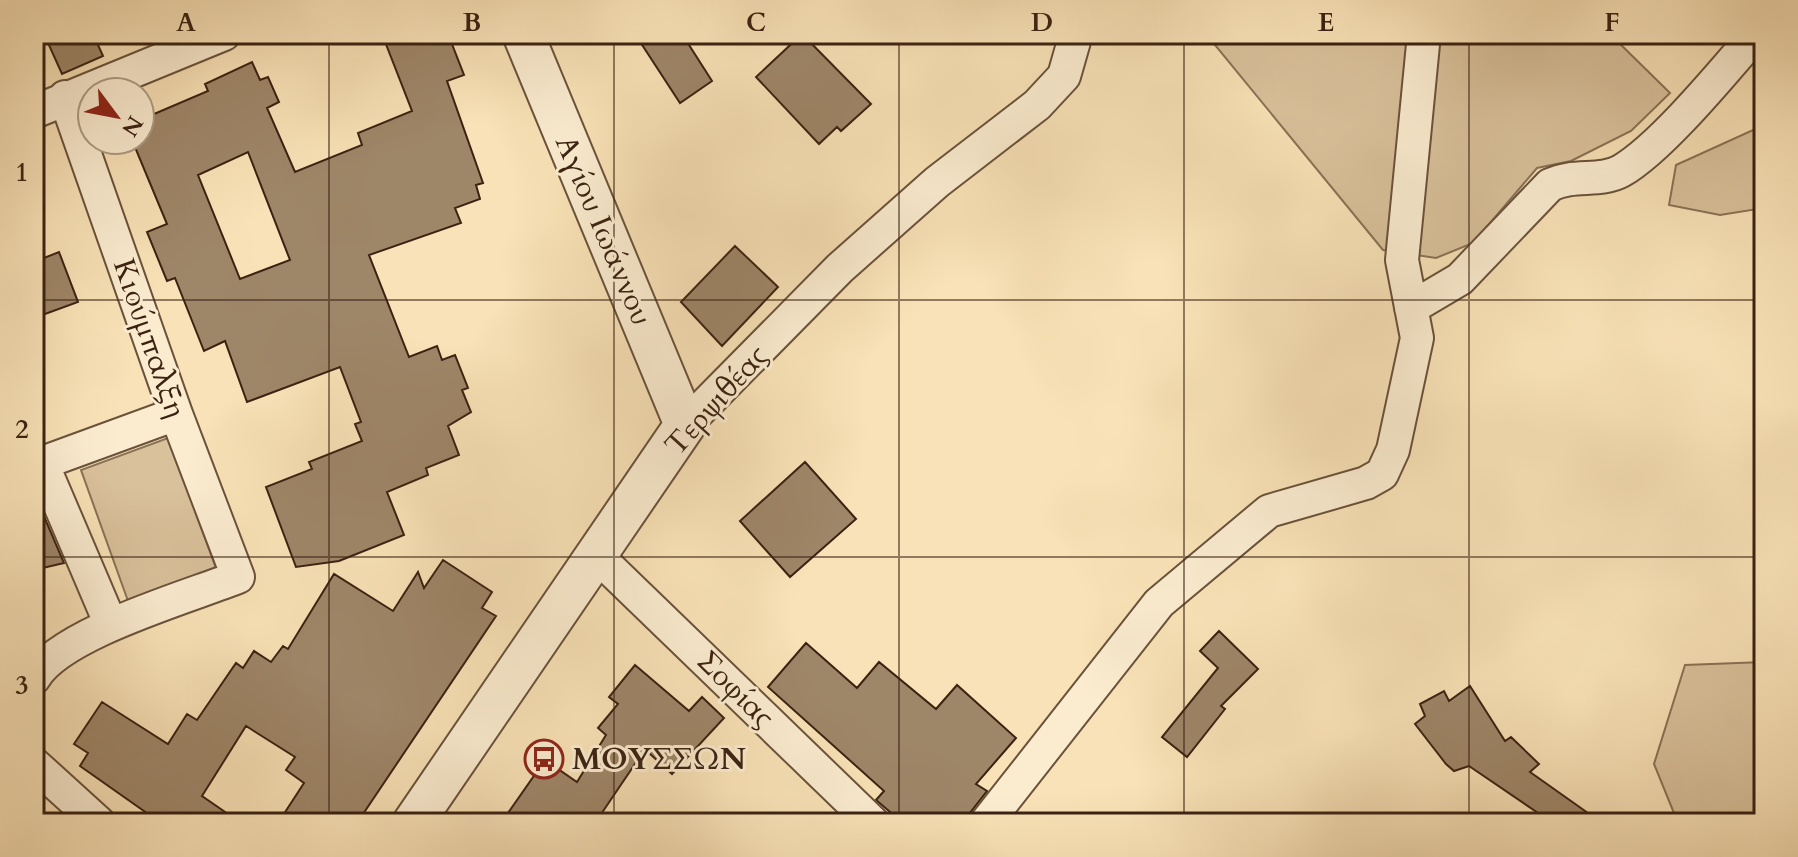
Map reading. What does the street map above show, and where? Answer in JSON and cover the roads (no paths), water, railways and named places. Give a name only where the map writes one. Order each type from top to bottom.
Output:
[{"type":"street","points":[[34,112],[224,34]]},
{"type":"street","name":"Αγίου Ιωάννου","points":[[523,34],[685,425]]},
{"type":"street","name":"Τερψιθέας","points":[[413,823],[685,425],[840,268],[937,182],[1037,105],[1064,76],[1076,34]]},
{"type":"street","points":[[986,823],[1159,603],[1269,511],[1366,483],[1382,474],[1393,450],[1417,338],[1402,260],[1424,34]]},
{"type":"street","points":[[1411,308],[1460,279],[1550,185],[1569,176],[1597,178],[1620,172],[1659,138],[1756,34]]},
{"type":"street","name":"Κιούμπαλξη","points":[[65,97],[176,414],[238,577],[111,625]]},
{"type":"street","points":[[34,678],[57,655],[111,625],[38,464],[176,414]]},
{"type":"street","name":"Σοφίας","points":[[597,556],[873,823]]},
{"type":"street","points":[[34,764],[99,823]]},
{"type":"place","name":"ΜΟΥΣΣΩΝ","points":[[544,759]]}]
